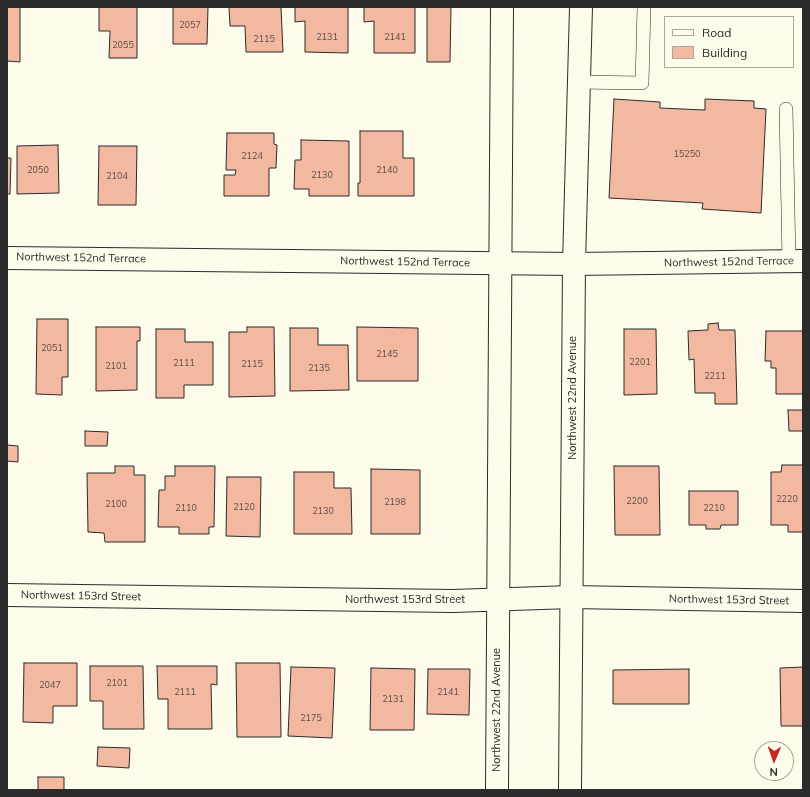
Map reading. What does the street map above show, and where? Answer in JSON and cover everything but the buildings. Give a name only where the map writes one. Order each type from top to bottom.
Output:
[{"type":"street","name":"Northwest 22nd Avenue","points":[[497,790],[502,7]]},
{"type":"street","name":"Northwest 22nd Avenue","points":[[570,790],[574,264],[581,7]]},
{"type":"street","name":"Northwest 152nd Terrace","points":[[7,258],[574,264],[796,262]]},
{"type":"street","name":"Northwest 153rd Street","points":[[7,595],[453,601],[571,597],[803,601]]},
{"type":"lane","points":[[578,82],[642,83],[644,7]]},
{"type":"lane","points":[[786,109],[796,262]]}]
